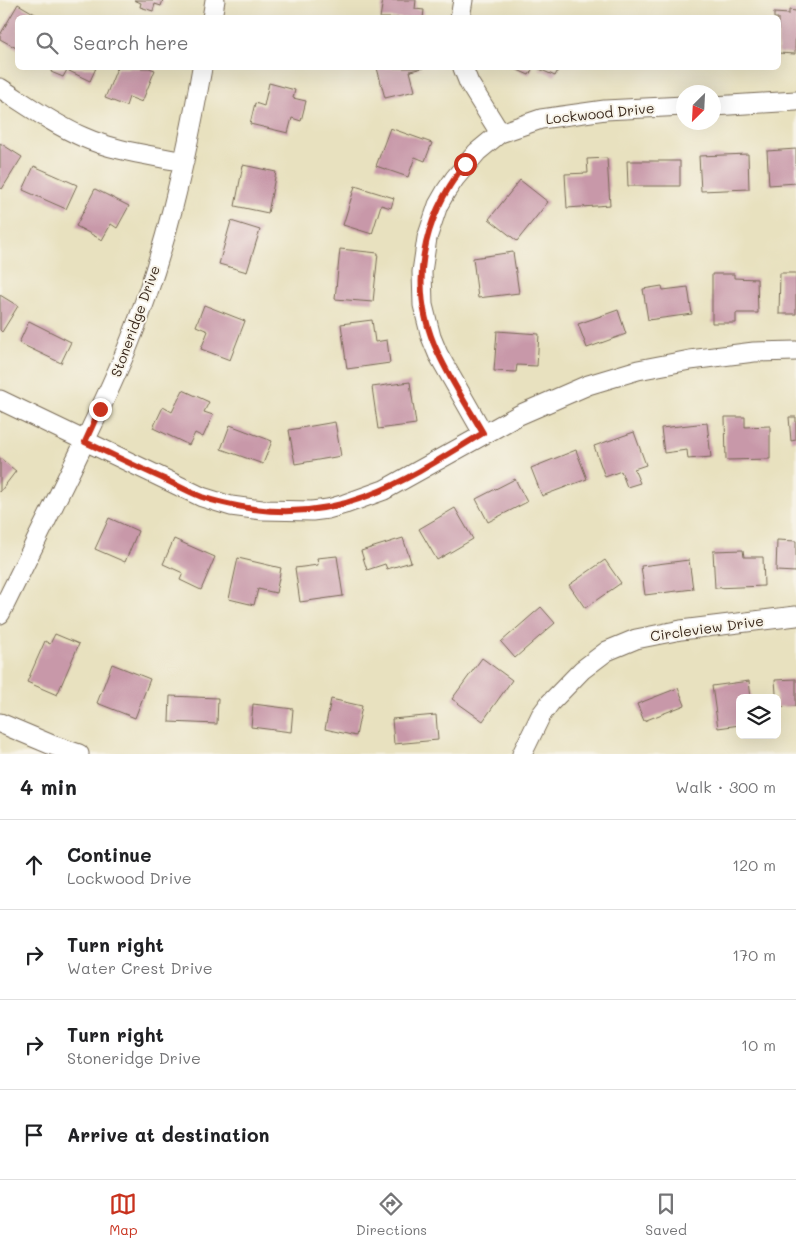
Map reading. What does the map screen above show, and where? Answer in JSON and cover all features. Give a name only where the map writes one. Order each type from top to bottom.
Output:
[{"type":"street","points":[[212,15],[215,0]]},
{"type":"street","points":[[460,15],[463,0]]},
{"type":"street","name":"Stoneridge Drive","points":[[0,614],[85,442],[130,342],[146,298],[184,162],[202,70]]},
{"type":"street","points":[[464,70],[469,83],[500,133]]},
{"type":"street","points":[[0,88],[61,126],[83,137],[108,146],[184,162]]},
{"type":"street","points":[[721,106],[796,101]]},
{"type":"street","name":"Lockwood Drive","points":[[483,433],[438,354],[423,305],[422,272],[427,238],[432,221],[446,191],[471,158],[500,133],[542,119],[605,110],[676,106]]},
{"type":"street","points":[[0,400],[202,497],[231,506],[279,512],[312,511],[328,509],[384,490],[519,414],[588,385],[638,370],[690,360],[724,355],[796,351]]},
{"type":"street","name":"Circleview Drive","points":[[522,754],[540,716],[550,703],[582,670],[607,651],[636,639],[681,630],[796,616]]},
{"type":"street","points":[[0,723],[79,754]]},
{"type":"building","points":[[134,0],[163,0],[161,6],[155,4],[153,11],[140,7],[141,3]]},
{"type":"building","points":[[383,0],[416,0],[415,9],[424,10],[423,15],[380,15]]},
{"type":"building","points":[[18,4],[37,15],[15,15],[15,47],[0,39],[0,35]]},
{"type":"building","points":[[789,10],[796,11],[795,54],[781,53],[781,15],[774,15],[774,13],[789,14]]},
{"type":"building","points":[[52,70],[67,70],[63,77],[51,72]]},
{"type":"building","points":[[67,70],[95,70],[90,81]]},
{"type":"building","points":[[116,70],[155,70],[142,102],[129,97],[126,106],[105,98]]},
{"type":"building","points":[[378,70],[414,70],[410,71],[415,91],[385,98]]},
{"type":"building","points":[[518,70],[532,70],[529,75]]},
{"type":"building","points":[[542,70],[558,70],[555,76]]},
{"type":"building","points":[[269,83],[295,90],[293,98],[306,101],[301,121],[292,118],[288,133],[250,124],[255,103],[264,106]]},
{"type":"building","points":[[390,128],[432,143],[425,161],[415,157],[408,177],[376,166]]},
{"type":"building","points":[[0,143],[22,157],[2,189],[0,187]]},
{"type":"building","points":[[796,149],[796,183],[769,185],[767,151]]},
{"type":"building","points":[[748,154],[749,189],[701,191],[699,156]]},
{"type":"building","points":[[607,158],[610,205],[567,208],[565,174],[588,173],[587,159]]},
{"type":"building","points":[[627,161],[680,161],[680,186],[628,186]]},
{"type":"building","points":[[243,165],[276,172],[268,213],[235,206]]},
{"type":"building","points":[[34,166],[77,185],[66,209],[23,190]]},
{"type":"building","points":[[520,180],[548,202],[517,241],[489,219]]},
{"type":"building","points":[[355,186],[394,198],[391,208],[381,205],[372,234],[343,225]]},
{"type":"building","points":[[95,189],[129,206],[117,228],[111,224],[102,240],[76,226]]},
{"type":"building","points":[[231,221],[260,230],[247,272],[219,264]]},
{"type":"building","points":[[340,249],[378,253],[373,302],[335,299]]},
{"type":"building","points":[[513,252],[519,293],[478,298],[473,258]]},
{"type":"building","points":[[780,273],[796,273],[796,314],[779,314]]},
{"type":"building","points":[[712,274],[734,274],[734,278],[757,279],[758,313],[736,313],[736,323],[712,323]]},
{"type":"building","points":[[662,286],[663,290],[688,287],[692,314],[648,320],[643,289]]},
{"type":"building","points":[[0,295],[18,306],[2,332],[0,330]]},
{"type":"building","points":[[204,305],[245,321],[230,360],[201,349],[208,331],[196,326]]},
{"type":"building","points":[[618,310],[626,334],[587,348],[578,324]]},
{"type":"building","points":[[372,320],[375,342],[387,340],[390,363],[347,369],[341,324]]},
{"type":"building","points":[[29,321],[71,342],[61,363],[19,343]]},
{"type":"building","points":[[497,331],[539,334],[537,366],[517,365],[516,372],[494,371]]},
{"type":"building","points":[[410,382],[416,424],[378,429],[372,387]]},
{"type":"building","points":[[183,390],[209,402],[204,412],[213,415],[203,437],[195,433],[189,445],[153,428],[163,407],[172,412]]},
{"type":"building","points":[[725,417],[745,417],[745,427],[770,426],[770,459],[726,460]]},
{"type":"building","points":[[789,417],[796,417],[796,440],[791,441]]},
{"type":"building","points":[[335,422],[341,456],[295,464],[289,430]]},
{"type":"building","points":[[707,423],[711,457],[688,459],[687,450],[664,453],[661,428]]},
{"type":"building","points":[[230,425],[272,441],[263,464],[221,449]]},
{"type":"building","points":[[634,432],[646,465],[634,469],[640,483],[627,487],[621,471],[605,477],[594,446]]},
{"type":"building","points":[[576,450],[587,479],[542,496],[531,468]]},
{"type":"building","points":[[0,458],[16,471],[0,492]]},
{"type":"building","points":[[515,479],[527,502],[488,522],[476,499]]},
{"type":"building","points":[[455,508],[473,539],[437,560],[419,529]]},
{"type":"building","points":[[109,518],[138,531],[125,562],[95,549]]},
{"type":"building","points":[[403,538],[411,562],[387,569],[385,564],[367,570],[361,551]]},
{"type":"building","points":[[174,539],[215,557],[201,590],[180,580],[183,573],[163,564]]},
{"type":"building","points":[[777,540],[796,541],[796,572],[776,571]]},
{"type":"building","points":[[743,550],[744,557],[763,557],[764,586],[715,588],[713,551]]},
{"type":"building","points":[[337,556],[343,596],[300,602],[295,568],[318,565],[317,558]]},
{"type":"building","points":[[238,558],[281,568],[276,593],[258,589],[254,605],[229,599]]},
{"type":"building","points":[[605,560],[621,583],[585,608],[569,585]]},
{"type":"building","points":[[689,560],[693,589],[645,595],[641,566]]},
{"type":"building","points":[[541,607],[555,623],[515,658],[501,642]]},
{"type":"building","points":[[55,634],[79,644],[57,695],[27,682],[45,641],[50,644]]},
{"type":"building","points":[[482,658],[512,680],[483,721],[452,699]]},
{"type":"building","points":[[112,664],[150,679],[135,718],[97,703]]},
{"type":"building","points":[[796,679],[796,706],[781,707],[781,694],[776,694],[775,680]]},
{"type":"building","points":[[749,681],[751,694],[736,694],[736,726],[718,728],[712,686]]},
{"type":"building","points":[[678,688],[685,705],[644,721],[637,704]]},
{"type":"building","points":[[170,696],[218,698],[217,724],[169,722]]},
{"type":"building","points":[[331,699],[362,706],[356,736],[325,729]]},
{"type":"building","points":[[253,704],[293,709],[291,732],[251,727]]},
{"type":"building","points":[[436,715],[438,740],[394,744],[392,719]]},
{"type":"route","points":[[100,409],[85,442],[202,497],[231,506],[279,512],[328,509],[384,490],[483,433],[438,354],[426,321],[421,289],[423,256],[432,221],[446,191],[465,164]]}]
